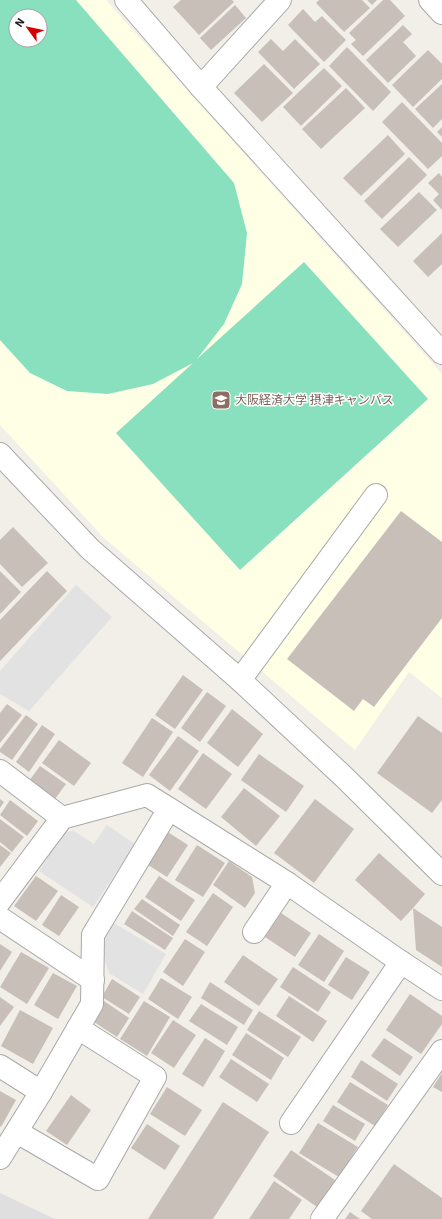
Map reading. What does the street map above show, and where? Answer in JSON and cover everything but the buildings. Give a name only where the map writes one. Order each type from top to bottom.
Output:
[{"type":"street","points":[[126,0],[201,87],[442,353]]},
{"type":"street","points":[[201,87],[280,0]]},
{"type":"street","points":[[430,0],[442,13]]},
{"type":"street","points":[[0,454],[90,549],[240,680],[344,777],[442,874]]},
{"type":"street","points":[[240,680],[376,495]]},
{"type":"street","points":[[0,772],[62,818]]},
{"type":"street","points":[[0,901],[62,818],[147,795],[287,883],[442,989]]},
{"type":"street","points":[[0,1158],[41,1092],[92,1004],[93,935],[169,809]]},
{"type":"street","points":[[254,932],[287,883]]},
{"type":"street","points":[[0,918],[93,980]]},
{"type":"street","points":[[291,1123],[401,962]]},
{"type":"street","points":[[17,1132],[98,1178],[155,1077],[78,1028]]},
{"type":"street","points":[[322,1219],[442,1050]]},
{"type":"street","points":[[0,1066],[41,1092]]},
{"type":"shaded area","name":"大阪経済大学 摂津キャンパス","points":[[0,0],[106,0],[442,374],[442,698],[409,672],[355,750],[104,538],[0,425]]},
{"type":"shaded area","points":[[76,585],[112,617],[29,711],[0,694],[0,671]]},
{"type":"shaded area","points":[[107,825],[135,844],[93,907],[39,871],[64,832],[74,831],[94,844]]},
{"type":"shaded area","points":[[112,922],[166,954],[143,994],[109,973],[99,943]]},
{"type":"shaded area","points":[[0,1193],[55,1219],[0,1219]]},
{"type":"green space","points":[[0,0],[76,0],[234,183],[247,233],[242,284],[224,324],[197,359],[304,262],[428,399],[240,570],[116,433],[193,363],[153,384],[108,394],[67,391],[30,373],[0,340]]},
{"type":"place","name":"大阪経済大学 摂津キャンパス","points":[[221,400]]}]
